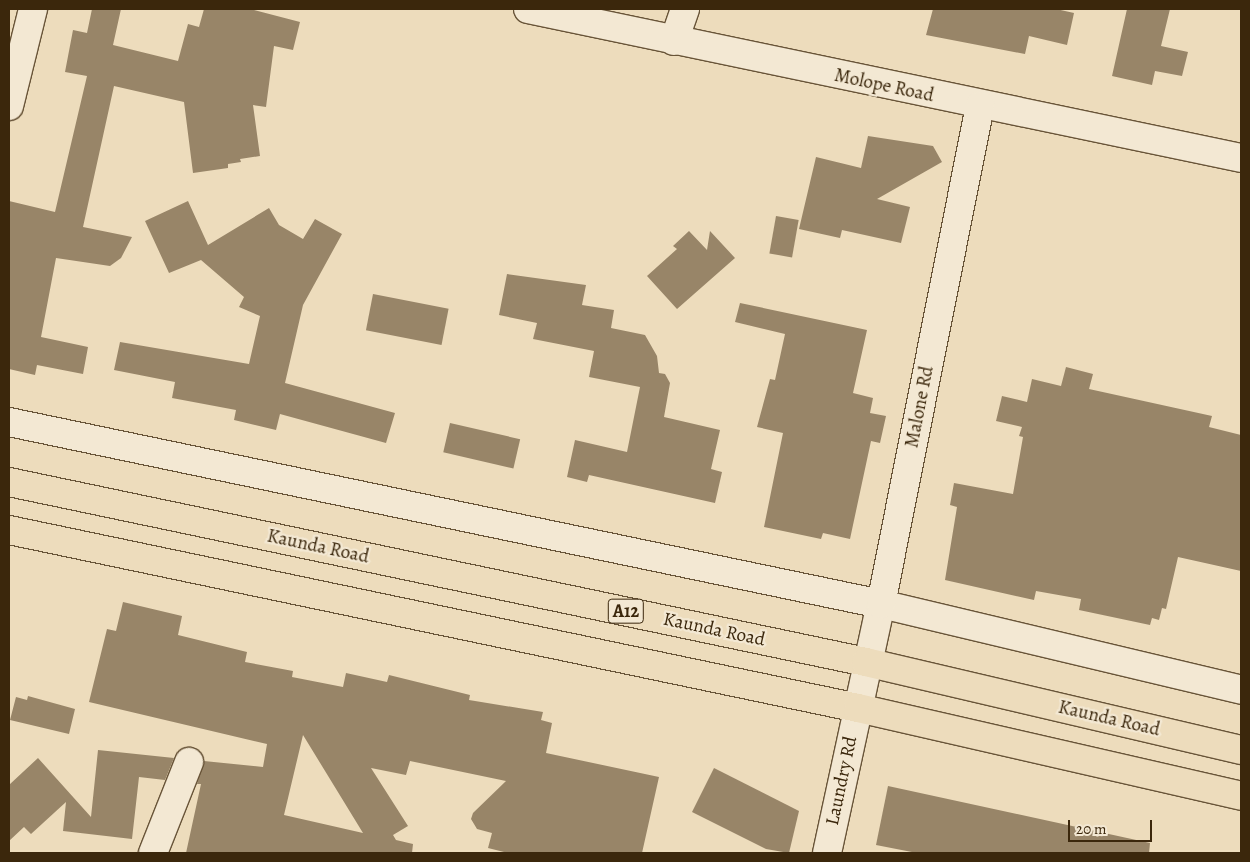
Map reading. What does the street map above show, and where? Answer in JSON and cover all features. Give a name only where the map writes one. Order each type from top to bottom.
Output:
[{"type":"main road","name":"Kaunda Road","points":[[9,482],[866,662],[1241,750]]},
{"type":"main road","points":[[9,530],[858,708],[1241,796]]},
{"type":"street","points":[[9,106],[33,9]]},
{"type":"street","name":"Molope Road","points":[[528,9],[980,106],[1241,158]]},
{"type":"street","points":[[674,41],[685,9]]},
{"type":"street","name":"Malone Rd","points":[[858,708],[866,662],[881,604],[980,106]]},
{"type":"street","points":[[9,422],[881,604],[1241,690]]},
{"type":"street","name":"Laundry Rd","points":[[826,853],[858,708]]},
{"type":"street","points":[[153,853],[189,762]]},
{"type":"building","points":[[92,9],[121,9],[113,45],[178,61],[188,24],[199,27],[204,9],[250,9],[300,22],[293,50],[274,46],[266,107],[253,105],[260,156],[240,159],[241,162],[228,164],[228,168],[193,173],[184,102],[114,86],[83,227],[132,237],[121,258],[110,266],[56,258],[41,337],[88,347],[83,374],[37,365],[35,375],[9,369],[9,201],[55,212],[87,76],[65,72],[73,30],[87,33]]},
{"type":"building","points":[[933,9],[1056,9],[1074,13],[1067,45],[1029,36],[1025,54],[926,35]]},
{"type":"building","points":[[1127,9],[1170,9],[1161,46],[1188,52],[1182,76],[1155,71],[1152,85],[1112,76]]},
{"type":"building","points":[[868,136],[933,146],[942,162],[877,199],[910,207],[901,243],[842,230],[840,238],[799,229],[816,157],[861,168]]},
{"type":"building","points":[[188,201],[208,245],[269,208],[279,225],[303,239],[315,219],[342,234],[303,305],[285,383],[395,413],[386,443],[280,414],[276,430],[234,420],[236,410],[172,398],[175,382],[114,370],[120,342],[249,364],[260,316],[239,307],[244,297],[201,260],[169,273],[145,221]]},
{"type":"building","points":[[776,216],[799,220],[792,257],[769,253]]},
{"type":"building","points":[[689,231],[707,250],[710,231],[735,258],[677,309],[647,276],[677,249],[673,246]]},
{"type":"building","points":[[507,274],[586,285],[582,305],[614,310],[611,328],[645,335],[657,356],[659,373],[665,374],[670,383],[664,417],[720,430],[711,469],[722,472],[715,503],[589,475],[587,482],[567,477],[575,440],[627,452],[640,387],[589,377],[594,351],[533,339],[537,323],[499,315]]},
{"type":"building","points":[[373,294],[449,309],[442,345],[366,330]]},
{"type":"building","points":[[740,303],[867,330],[853,393],[873,398],[870,413],[886,416],[880,443],[871,441],[850,539],[823,533],[821,539],[764,527],[783,433],[757,427],[770,379],[775,380],[785,334],[735,322]]},
{"type":"building","points":[[1066,367],[1093,374],[1089,389],[1212,416],[1209,427],[1241,435],[1241,571],[1178,557],[1166,609],[1162,608],[1159,620],[1152,618],[1150,625],[1079,610],[1081,599],[1036,591],[1034,600],[945,580],[957,507],[950,505],[954,483],[1013,494],[1023,437],[1019,436],[1022,427],[996,421],[1002,396],[1027,402],[1032,379],[1061,386]]},
{"type":"building","points":[[450,423],[520,439],[513,468],[443,452]]},
{"type":"building","points":[[123,602],[182,616],[178,635],[247,652],[245,662],[293,671],[292,677],[343,687],[346,673],[387,682],[389,675],[470,695],[469,700],[543,712],[541,720],[552,723],[546,753],[659,777],[642,853],[508,853],[488,848],[492,833],[477,829],[471,819],[473,813],[506,781],[410,761],[406,775],[371,768],[408,826],[393,835],[396,840],[413,844],[412,853],[186,853],[201,784],[197,784],[204,761],[263,767],[267,744],[89,702],[107,629],[116,631]],"holes":[[[303,735],[363,833],[284,815]]]},
{"type":"building","points":[[28,696],[75,709],[69,734],[10,720],[16,697],[27,700]]},
{"type":"building","points":[[98,750],[174,758],[165,780],[139,777],[132,839],[63,831],[66,802],[31,834],[24,827],[9,841],[9,785],[38,758],[91,817]]},
{"type":"building","points":[[714,768],[799,811],[789,853],[766,849],[692,812]]},
{"type":"building","points":[[888,786],[1150,843],[1149,853],[917,853],[876,845]]}]
